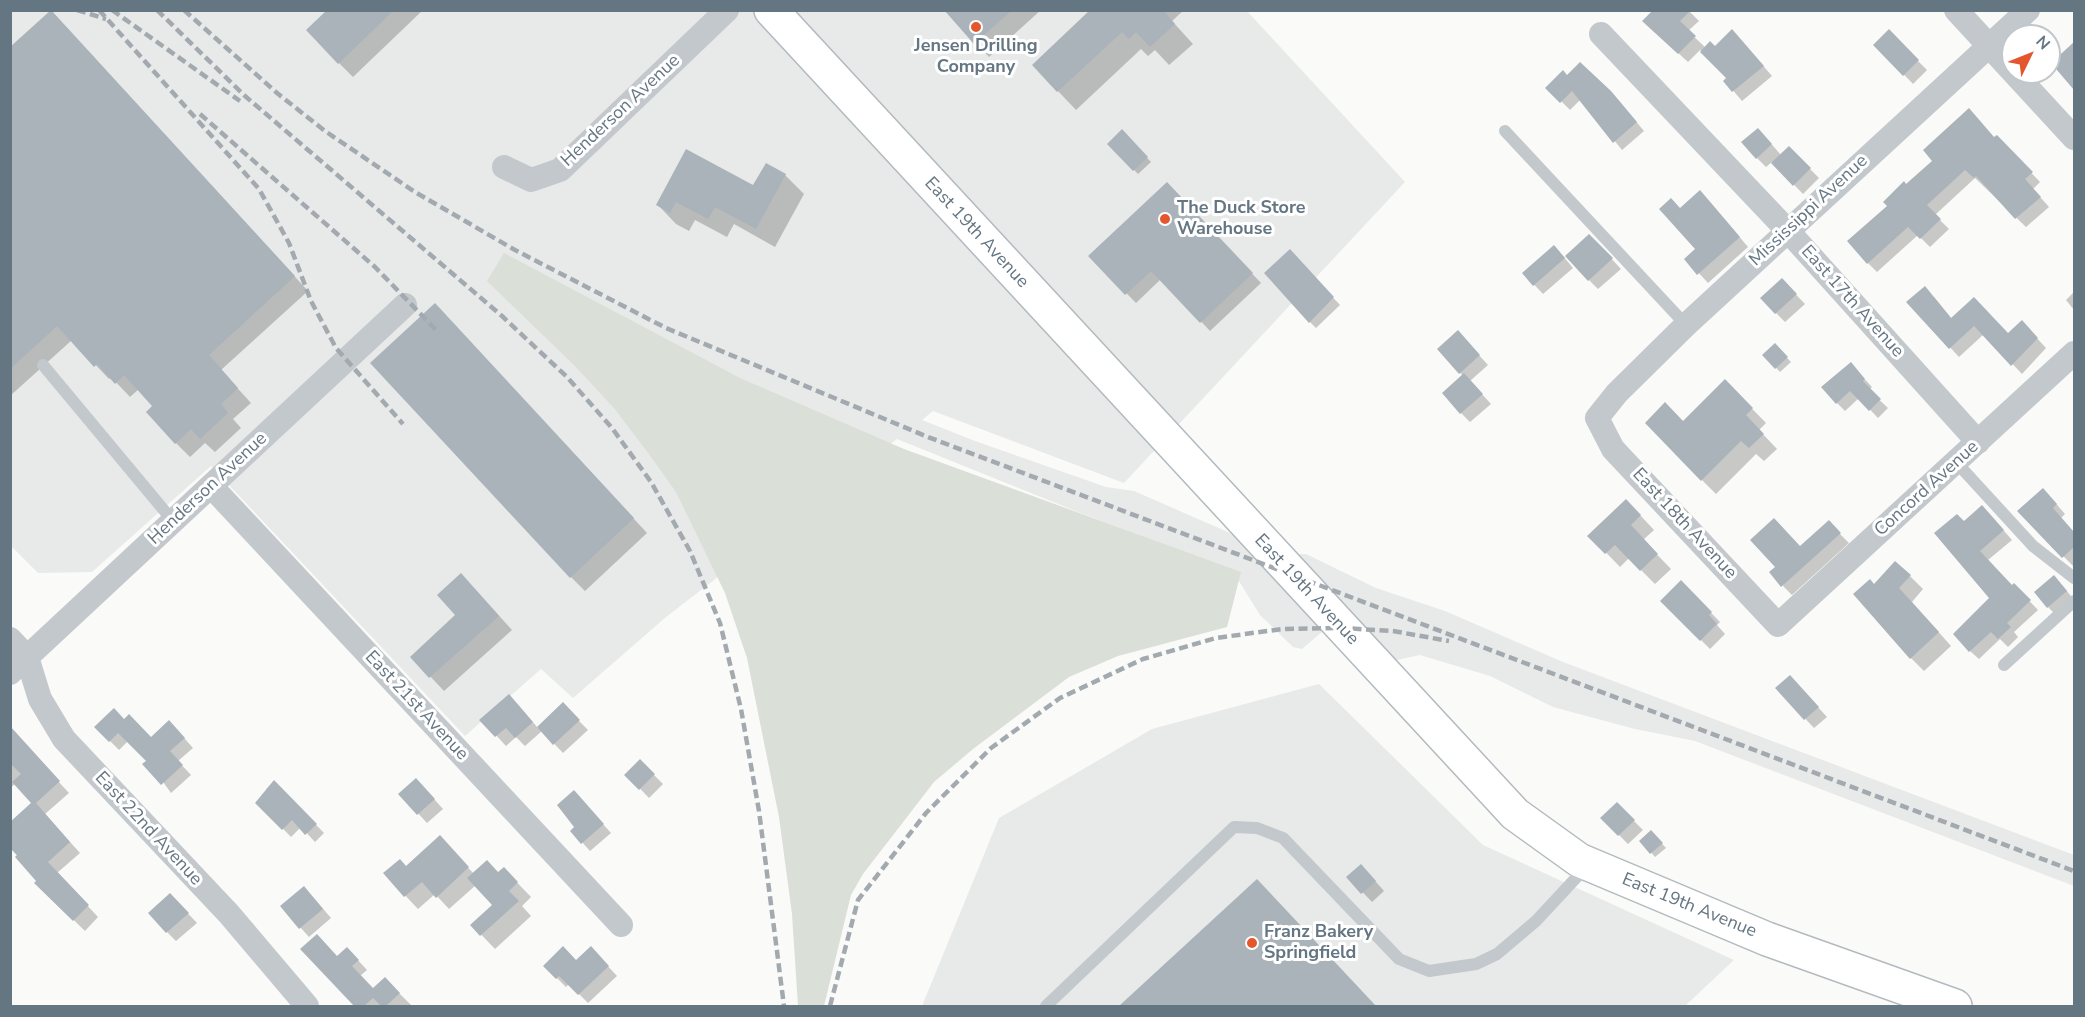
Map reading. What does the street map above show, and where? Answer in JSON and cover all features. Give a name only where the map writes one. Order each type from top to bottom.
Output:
[{"type":"street","name":"Henderson Avenue","points":[[504,167],[531,180],[560,170],[727,10]]},
{"type":"street","name":"East 19th Avenue","points":[[771,10],[1515,814],[1552,843],[1589,865],[1767,939],[1939,1004]]},
{"type":"street","points":[[1956,10],[2074,138]]},
{"type":"street","name":"Mississippi Avenue","points":[[1597,418],[1617,393],[1686,325],[2028,10]]},
{"type":"street","name":"East 17th Avenue","points":[[1601,34],[1788,231],[1978,442]]},
{"type":"street","name":"Henderson Avenue","points":[[19,665],[405,305]]},
{"type":"street","name":"Concord Avenue","points":[[1778,625],[2074,352]]},
{"type":"street","name":"East 18th Avenue","points":[[1597,418],[1613,448],[1778,625]]},
{"type":"street","name":"East 21st Avenue","points":[[211,486],[621,925]]},
{"type":"street","name":"East 22nd Avenue","points":[[10,639],[19,665],[64,739],[229,914],[307,1006]]},
{"type":"lane","points":[[1505,131],[1686,325]]},
{"type":"lane","points":[[43,365],[173,521]]},
{"type":"lane","points":[[1956,462],[2033,546],[2074,578]]},
{"type":"lane","points":[[2004,665],[2074,602]]},
{"type":"lane","points":[[1046,1006],[1234,827],[1257,828],[1282,838],[1399,959],[1429,971],[1476,964],[1497,954],[1536,921],[1589,865]]},
{"type":"shaded area","points":[[10,11],[1247,11],[1405,182],[1124,483],[933,411],[922,420],[1106,487],[1134,491],[1230,533],[1242,542],[1323,631],[1302,649],[1293,647],[1260,615],[1232,570],[1078,512],[897,439],[666,617],[573,698],[541,669],[465,736],[211,466],[92,572],[38,573],[10,545]]},
{"type":"shaded area","points":[[504,253],[740,378],[904,449],[1241,572],[1227,627],[1118,656],[1069,677],[973,749],[934,782],[863,874],[851,895],[824,1006],[798,1006],[792,914],[779,817],[747,658],[725,593],[676,492],[614,408],[574,365],[487,281]]},
{"type":"shaded area","points":[[1298,554],[1306,554],[1376,588],[1445,611],[1563,662],[2074,855],[2074,886],[1695,741],[1635,729],[1553,707],[1490,676],[1420,655],[1392,661],[1295,558]]},
{"type":"shaded area","points":[[1319,684],[1483,845],[1734,960],[1685,1006],[922,1006],[999,818],[1152,729]]},
{"type":"building","points":[[51,10],[295,276],[209,355],[238,388],[221,404],[228,413],[200,439],[191,429],[175,444],[146,412],[152,406],[124,375],[115,384],[97,364],[94,367],[57,326],[10,369],[10,47]]},
{"type":"building","points":[[327,10],[394,10],[338,64],[306,30]]},
{"type":"building","name":"Jensen Drilling Company","points":[[944,10],[1012,10],[974,44]]},
{"type":"building","points":[[1090,10],[1163,10],[1175,24],[1150,47],[1136,32],[1129,39],[1122,32],[1057,92],[1032,65]]},
{"type":"building","points":[[1653,10],[1691,10],[1680,21],[1696,36],[1678,54],[1642,21]]},
{"type":"building","points":[[1732,29],[1764,66],[1732,92],[1723,81],[1726,78],[1700,52],[1710,41],[1715,46]]},
{"type":"building","points":[[1889,29],[1919,60],[1903,76],[1873,45]]},
{"type":"building","points":[[2074,42],[2074,90],[2061,75],[2061,54]]},
{"type":"building","points":[[1580,62],[1611,91],[1637,122],[1613,143],[1572,91],[1560,103],[1545,88],[1563,70],[1567,75]]},
{"type":"building","points":[[1969,108],[1994,137],[1997,135],[2033,172],[2025,179],[2041,197],[2015,219],[1976,176],[1974,178],[1965,170],[1927,205],[1941,219],[1920,239],[1908,227],[1867,264],[1847,241],[1887,206],[1883,202],[1904,181],[1906,184],[1932,161],[1923,150]]},
{"type":"building","points":[[1758,128],[1772,144],[1756,159],[1741,142]]},
{"type":"building","points":[[1122,129],[1148,157],[1133,171],[1107,144]]},
{"type":"building","points":[[1789,146],[1811,168],[1793,186],[1771,163]]},
{"type":"building","points":[[686,149],[753,185],[766,163],[786,174],[756,229],[715,207],[708,219],[676,202],[670,213],[656,205]]},
{"type":"building","name":"The Duck Store Warehouse","points":[[1167,182],[1253,273],[1200,323],[1151,271],[1125,295],[1088,256]]},
{"type":"building","points":[[1700,190],[1740,237],[1697,275],[1684,259],[1695,249],[1659,209],[1671,198],[1680,208]]},
{"type":"building","points":[[1589,234],[1613,258],[1588,281],[1565,256]]},
{"type":"building","points":[[1554,245],[1565,258],[1533,286],[1522,273]]},
{"type":"building","points":[[1290,249],[1334,297],[1309,323],[1264,273]]},
{"type":"building","points":[[1782,278],[1797,294],[1775,314],[1760,298]]},
{"type":"building","points":[[1925,286],[1951,318],[1974,297],[2008,333],[2022,320],[2038,338],[2011,366],[1974,326],[1949,349],[1906,302]]},
{"type":"building","points":[[435,303],[634,518],[570,578],[370,363]]},
{"type":"building","points":[[1458,330],[1480,355],[1459,374],[1437,349]]},
{"type":"building","points":[[1775,343],[1788,357],[1775,369],[1762,355]]},
{"type":"building","points":[[1851,362],[1865,379],[1863,381],[1881,399],[1869,411],[1850,391],[1836,404],[1821,387]]},
{"type":"building","points":[[1464,373],[1483,394],[1460,414],[1442,393]]},
{"type":"building","points":[[1725,379],[1753,408],[1746,415],[1764,434],[1749,448],[1741,441],[1701,481],[1645,423],[1665,402],[1683,421]]},
{"type":"building","points":[[2043,488],[2057,504],[2053,508],[2074,532],[2074,547],[2062,558],[2017,511]]},
{"type":"building","points":[[1626,499],[1641,515],[1631,525],[1658,554],[1640,571],[1615,545],[1605,554],[1587,536]]},
{"type":"building","points":[[1982,505],[2004,530],[1980,551],[2012,585],[2014,583],[2031,600],[2007,623],[2011,627],[1998,639],[1991,632],[1969,652],[1953,634],[1989,598],[1934,533],[1957,514],[1964,521]]},
{"type":"building","points":[[1774,518],[1800,546],[1829,520],[1841,533],[1781,587],[1769,572],[1775,567],[1750,540]]},
{"type":"building","points":[[1895,561],[1911,575],[1899,588],[1939,632],[1910,659],[1853,594],[1870,579],[1874,584]]},
{"type":"building","points":[[461,573],[499,616],[429,678],[410,657],[455,615],[437,595]]},
{"type":"building","points":[[2054,575],[2067,591],[2047,608],[2034,592]]},
{"type":"building","points":[[1681,580],[1712,612],[1709,615],[1717,624],[1700,641],[1660,601]]},
{"type":"building","points":[[1790,675],[1819,707],[1804,720],[1775,688]]},
{"type":"building","points":[[509,694],[533,722],[515,738],[506,728],[495,737],[479,720]]},
{"type":"building","points":[[563,702],[580,720],[553,745],[537,727]]},
{"type":"building","points":[[114,708],[124,719],[129,714],[151,737],[169,720],[185,738],[170,751],[183,765],[161,785],[142,764],[146,761],[118,733],[109,742],[94,727]]},
{"type":"building","points":[[10,726],[60,781],[36,803],[70,842],[48,862],[89,905],[73,921],[34,883],[36,881],[10,848],[10,822],[31,803],[12,782],[21,774],[10,763]]},
{"type":"building","points":[[640,759],[655,774],[639,790],[624,775]]},
{"type":"building","points":[[416,778],[435,799],[417,815],[398,794]]},
{"type":"building","points":[[274,780],[317,824],[305,835],[292,820],[282,830],[255,803]]},
{"type":"building","points":[[574,790],[604,824],[581,844],[570,831],[574,827],[557,805]]},
{"type":"building","points":[[1617,802],[1635,820],[1618,836],[1600,818]]},
{"type":"building","points":[[1651,830],[1663,843],[1650,854],[1639,841]]},
{"type":"building","points":[[440,835],[469,867],[436,898],[422,882],[404,897],[383,873],[400,859],[406,866]]},
{"type":"building","points":[[487,860],[498,872],[504,867],[518,882],[509,891],[519,901],[480,936],[470,925],[492,905],[467,878]]},
{"type":"building","points":[[1361,864],[1376,881],[1361,894],[1346,877]]},
{"type":"building","name":"Franz Bakery Springfield","points":[[1257,879],[1376,1006],[1119,1006]]},
{"type":"building","points":[[304,886],[323,909],[299,929],[280,906]]},
{"type":"building","points":[[170,893],[189,913],[166,933],[148,913]]},
{"type":"building","points":[[317,934],[337,956],[347,947],[359,960],[352,966],[373,988],[385,977],[400,993],[386,1006],[381,1006],[373,998],[364,1006],[354,1006],[300,949]]},
{"type":"building","points":[[563,946],[576,960],[591,946],[609,966],[578,995],[559,976],[556,979],[543,966]]},
{"type":"railway","points":[[77,10],[106,19]]},
{"type":"railway","points":[[99,10],[259,189],[289,243],[311,301],[336,348],[403,424]]},
{"type":"railway","points":[[112,10],[240,101]]},
{"type":"railway","points":[[157,10],[245,96],[502,316],[567,377],[612,428],[651,482],[690,551],[720,623],[741,709],[759,811],[784,1006]]},
{"type":"railway","points":[[184,10],[277,93],[325,131],[415,192],[515,250],[666,328],[928,437],[2074,871]]},
{"type":"railway","points":[[200,114],[375,267],[439,333]]},
{"type":"railway","points":[[830,1006],[858,900],[926,813],[991,748],[1060,698],[1143,659],[1216,638],[1282,629],[1342,628],[1393,631],[1449,641]]},
{"type":"place","name":"Jensen Drilling Company","points":[[976,27]]},
{"type":"place","name":"The Duck Store Warehouse","points":[[1165,219]]},
{"type":"place","name":"Franz Bakery Springfield","points":[[1252,943]]}]
